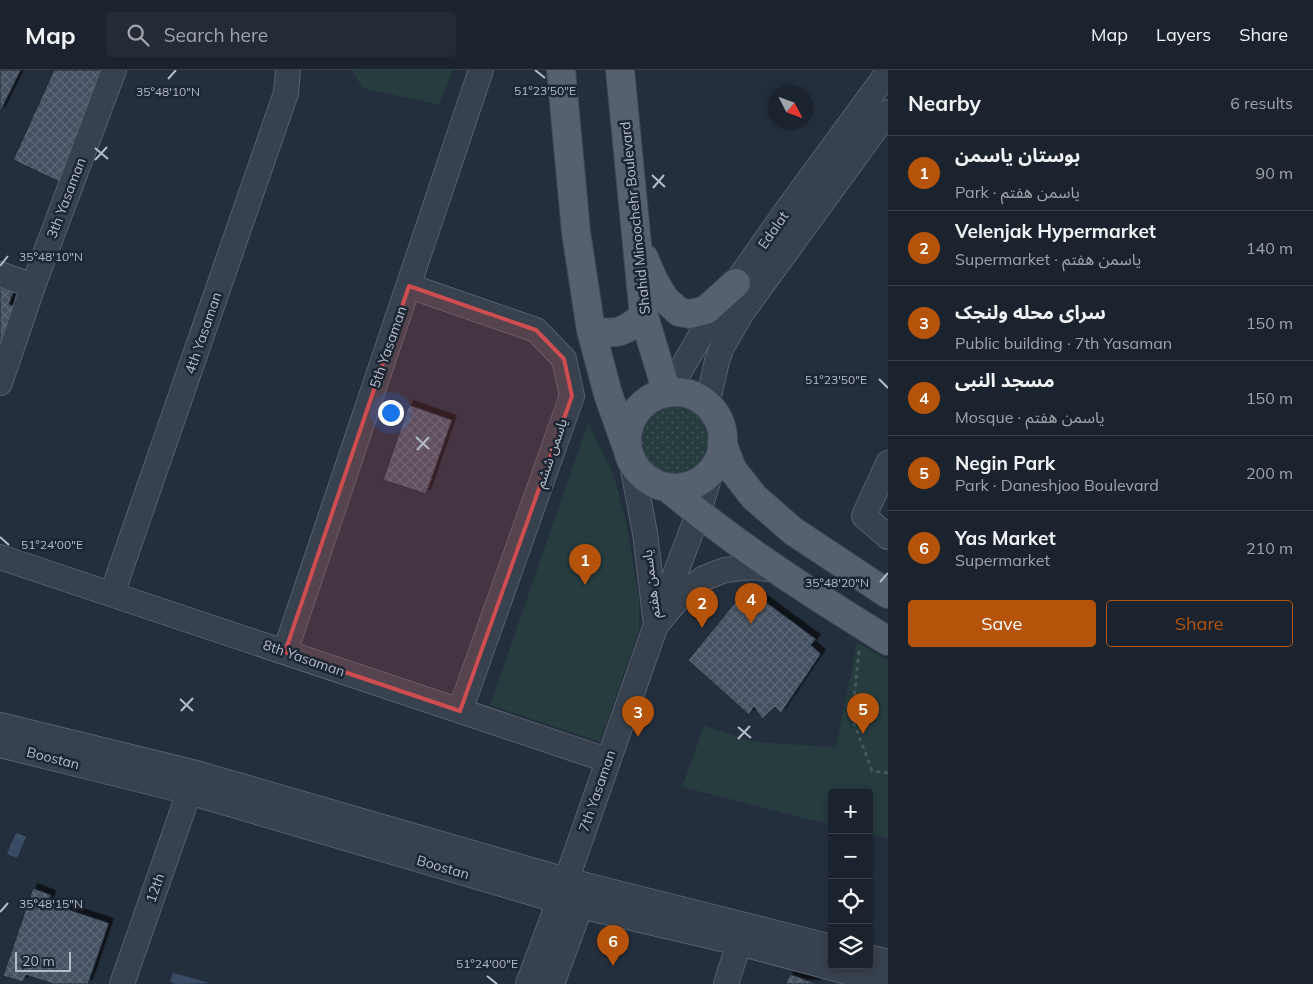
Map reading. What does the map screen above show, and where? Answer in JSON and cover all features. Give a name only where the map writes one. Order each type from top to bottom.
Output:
[{"type":"main road","points":[[561,70],[576,232],[591,330],[608,394],[631,459],[645,478],[655,484],[677,488],[692,484],[705,477],[720,457],[721,428],[716,416],[707,405],[695,397],[682,392],[667,393],[653,397],[642,405],[633,417],[628,430],[627,445],[631,459]]},
{"type":"main road","name":"Shahid Minoochehr Boulevard","points":[[620,70],[644,316],[667,393]]},
{"type":"main road","points":[[637,246],[665,299],[679,312],[690,314],[706,310],[736,283]]},
{"type":"main road","points":[[591,330],[605,334],[618,332],[629,328],[644,316]]},
{"type":"main road","points":[[722,442],[732,469],[754,497],[793,531],[881,589],[882,603],[879,616],[875,620],[861,624]]},
{"type":"main road","points":[[667,487],[698,514],[780,571],[888,641]]},
{"type":"street","name":"3th Yasaman","points":[[0,384],[33,286],[114,70]]},
{"type":"street","name":"4th Yasaman","points":[[112,594],[286,93],[288,70]]},
{"type":"street","name":"5th Yasaman","points":[[285,652],[481,70]]},
{"type":"street","name":"Edalat","points":[[667,393],[712,318],[736,283],[888,72]]},
{"type":"street","name":"Edalat","points":[[707,405],[722,347],[744,311],[888,112]]},
{"type":"street","points":[[0,274],[33,286]]},
{"type":"street","name":"یاسمن ششم","points":[[409,286],[536,330],[564,359],[572,396],[460,711]]},
{"type":"street","name":"یاسمن هفتم","points":[[631,459],[645,534],[656,625]]},
{"type":"street","points":[[885,535],[864,516],[888,463]]},
{"type":"street","name":"7th Yasaman","points":[[574,893],[607,760],[698,514],[712,469]]},
{"type":"street","name":"8th Yasaman","points":[[0,557],[607,760]]},
{"type":"street","name":"یاسمن هفتم","points":[[656,625],[683,593],[704,578],[726,570],[752,567],[780,571]]},
{"type":"street","name":"Boostan","points":[[0,725],[739,943],[888,983]]},
{"type":"street","name":"Boostan","points":[[0,745],[192,782]]},
{"type":"street","name":"12th","points":[[122,984],[192,782]]},
{"type":"street","points":[[528,984],[574,893]]},
{"type":"street","points":[[552,984],[574,893]]},
{"type":"street","name":"Boostan","points":[[574,893],[828,946]]},
{"type":"street","points":[[726,984],[739,943]]},
{"type":"street","points":[[873,958],[888,962]]},
{"type":"path","points":[[861,624],[852,717],[872,772],[888,773]]},
{"type":"highlighted area","points":[[409,286],[536,330],[564,359],[572,396],[460,711],[285,652]]},
{"type":"green space","points":[[351,70],[453,70],[439,105],[363,88]]},
{"type":"green space","points":[[674,407],[687,410],[699,417],[706,429],[709,442],[706,455],[699,467],[687,474],[674,477],[661,474],[649,467],[642,455],[639,442],[642,429],[649,417],[661,410]]},
{"type":"green space","points":[[588,423],[613,473],[626,521],[639,599],[639,630],[600,742],[490,705]]},
{"type":"green space","points":[[857,643],[888,660],[888,839],[873,835],[873,789],[828,789],[828,824],[682,787],[704,726],[755,742],[836,747]]},
{"type":"water","points":[[16,833],[26,837],[17,858],[7,854]]},
{"type":"water","points":[[173,973],[209,983],[175,984],[170,981]]},
{"type":"building","points":[[0,70],[21,70],[0,112]]},
{"type":"building","points":[[54,70],[99,70],[107,74],[64,184],[13,160]]},
{"type":"building","points":[[0,277],[17,283],[9,304],[21,309],[0,358]]},
{"type":"building","points":[[409,405],[452,420],[426,494],[383,480]]},
{"type":"building","points":[[747,588],[816,639],[811,645],[821,654],[781,713],[775,707],[762,719],[754,707],[749,715],[688,660]]},
{"type":"building","points":[[33,888],[51,895],[49,903],[109,923],[88,984],[53,984],[26,975],[23,982],[3,976]]},
{"type":"building","points":[[790,974],[817,984],[786,984]]},
{"type":"place","name":"بوستان یاسمن","points":[[585,585]]},
{"type":"place","name":"مسجد النبی","points":[[751,624]]},
{"type":"place","name":"Velenjak Hypermarket","points":[[702,628]]},
{"type":"place","name":"Negin Park","points":[[863,734]]},
{"type":"place","name":"سرای محله ولنجک","points":[[638,737]]},
{"type":"place","name":"Yas Market","points":[[613,966]]}]
